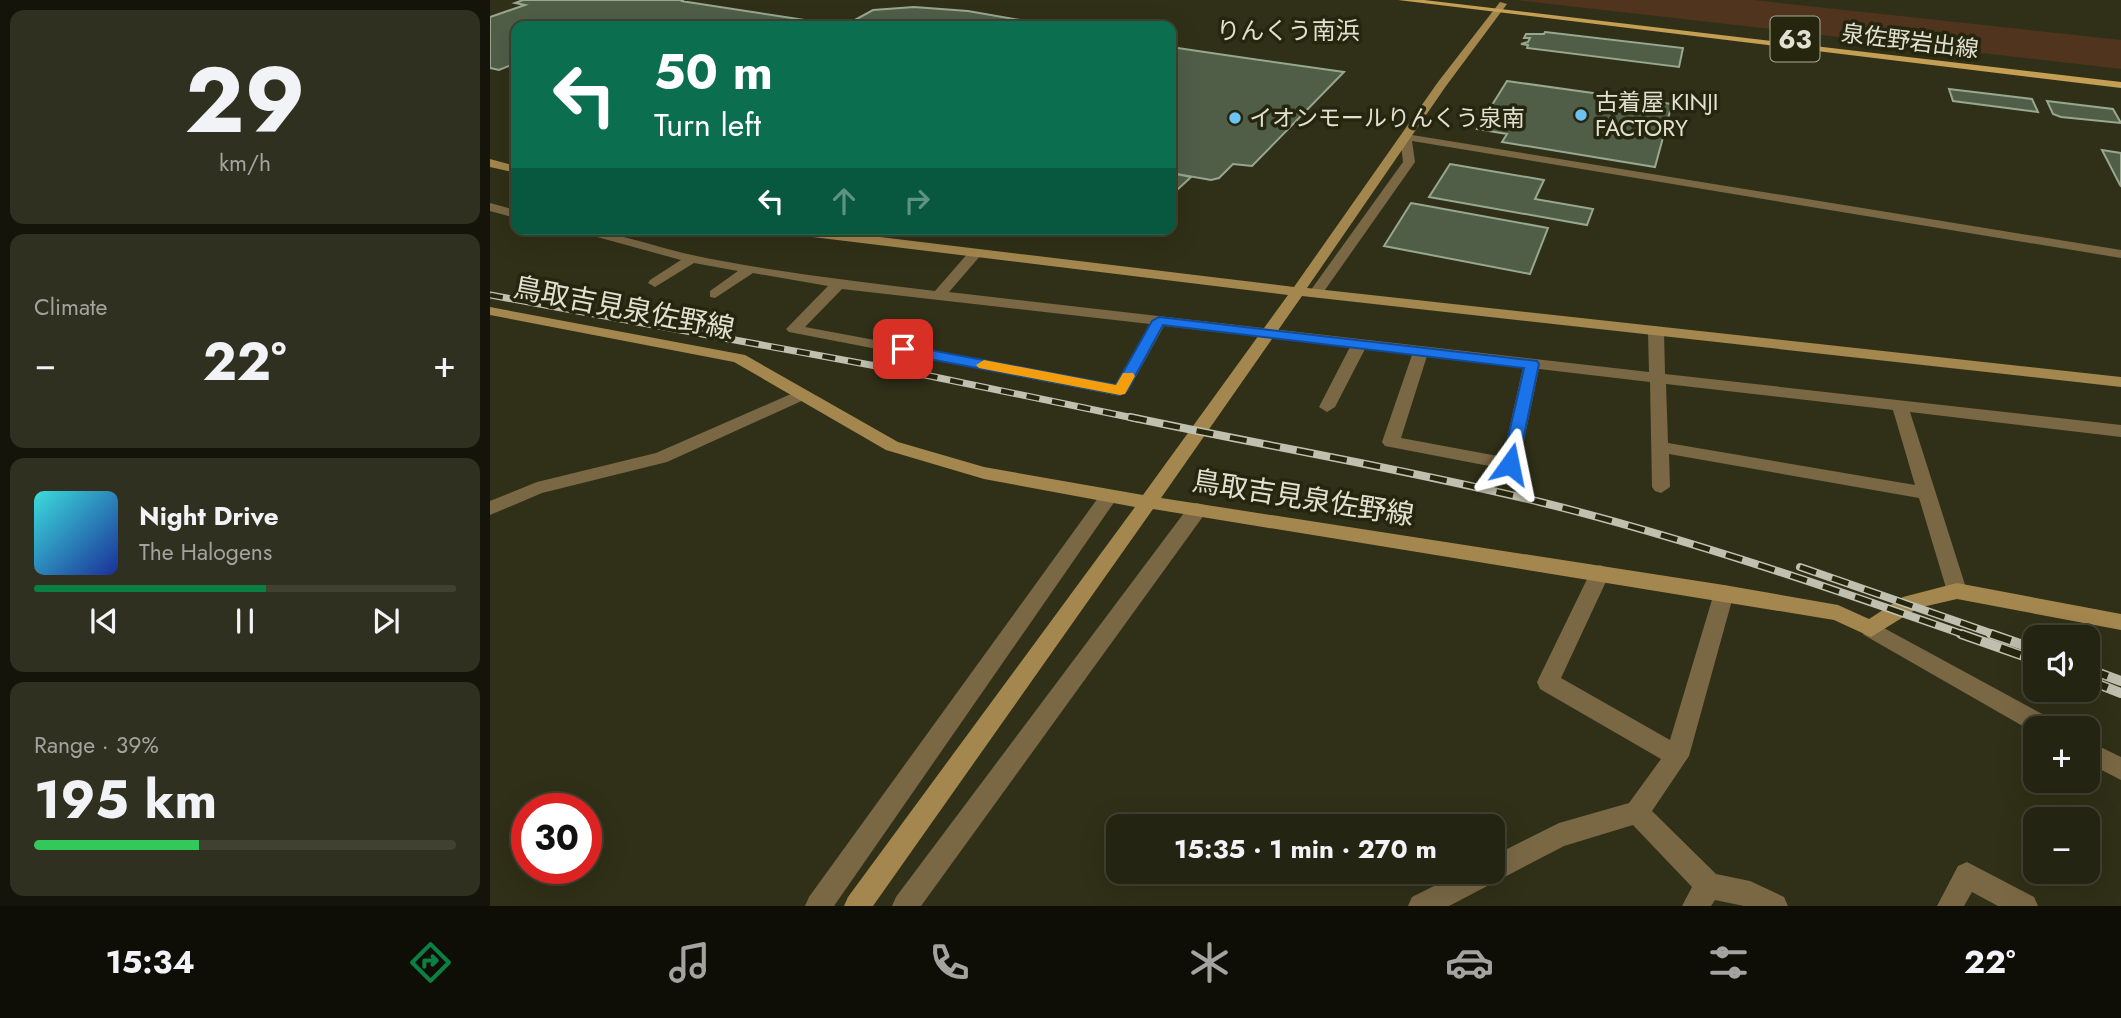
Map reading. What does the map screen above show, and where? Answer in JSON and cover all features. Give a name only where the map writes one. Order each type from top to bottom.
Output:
[{"type":"main road","name":"泉佐野岩出線","points":[[1402,0],[1499,8],[2121,77]]},
{"type":"main road","name":"泉佐野岩出線","points":[[1468,0],[1499,8],[2121,85]]},
{"type":"street","points":[[857,906],[1231,387],[1499,8]]},
{"type":"street","points":[[1406,137],[2121,254]]},
{"type":"street","points":[[1315,294],[1409,162],[1406,137]]},
{"type":"street","points":[[490,163],[511,169]]},
{"type":"street","points":[[490,207],[511,213]]},
{"type":"street","points":[[598,235],[692,258],[839,284],[2121,431]]},
{"type":"street","points":[[824,235],[1315,294],[2121,382]]},
{"type":"street","points":[[939,295],[974,255]]},
{"type":"street","points":[[655,283],[692,258]]},
{"type":"street","points":[[715,294],[750,269]]},
{"type":"street","points":[[839,284],[794,329],[1120,391],[1159,321]]},
{"type":"street","name":"鳥取吉見泉佐野線","points":[[490,310],[739,358],[892,446],[984,473],[1109,496],[1724,593],[1838,613],[1871,628]]},
{"type":"street","points":[[1656,331],[1661,487]]},
{"type":"street","points":[[1327,407],[1360,343]]},
{"type":"street","points":[[1421,352],[1391,442],[1510,464],[1532,364]]},
{"type":"street","points":[[490,508],[537,488],[661,458],[800,395]]},
{"type":"street","points":[[1900,406],[1957,591]]},
{"type":"street","points":[[1660,447],[1927,493]]},
{"type":"street","points":[[818,906],[1109,496]]},
{"type":"street","points":[[905,906],[1197,510]]},
{"type":"street","points":[[1600,573],[1548,682],[1677,756]]},
{"type":"street","points":[[2026,716],[1871,628],[1906,602],[1934,593],[1957,591],[2121,622]]},
{"type":"street","points":[[1505,863],[1559,835],[1637,812],[1677,756],[1724,593]]},
{"type":"street","points":[[2100,758],[2121,769]]},
{"type":"street","points":[[1637,812],[1702,896],[1750,894],[1775,906]]},
{"type":"street","points":[[1950,906],[1967,875],[2025,906]]},
{"type":"street","points":[[1421,906],[1464,884]]},
{"type":"shaded area","points":[[1516,0],[1753,0],[2121,40],[2121,69]]},
{"type":"building","points":[[523,0],[684,0],[681,1],[811,21],[511,21],[511,65],[499,70],[490,68],[490,17],[525,5],[515,3]]},
{"type":"building","points":[[914,7],[968,11],[1025,21],[853,21],[873,10]]},
{"type":"building","points":[[1545,32],[1683,48],[1679,67],[1527,48],[1528,45],[1521,44],[1528,42],[1530,38],[1524,38],[1526,34]]},
{"type":"building","name":"イオンモールりんくう泉南","points":[[1176,48],[1344,72],[1252,166],[1233,164],[1219,178],[1211,180],[1176,174]]},
{"type":"building","points":[[1507,81],[1672,104],[1655,167],[1502,142],[1507,134],[1477,129]]},
{"type":"building","points":[[1949,89],[2032,99],[2038,112],[1953,101]]},
{"type":"building","points":[[2047,101],[2113,109],[2121,123],[2061,117],[2053,114]]},
{"type":"building","points":[[2102,150],[2121,153],[2121,186],[2120,185]]},
{"type":"building","points":[[1450,164],[1544,180],[1535,199],[1593,209],[1587,225],[1429,197]]},
{"type":"building","points":[[1176,174],[1191,177],[1176,191]]},
{"type":"building","points":[[1411,203],[1548,228],[1530,274],[1384,246]]},
{"type":"railway","points":[[490,295],[925,375],[1138,419]]},
{"type":"railway","points":[[1130,417],[1438,479],[1594,516],[1754,564],[1965,635]]},
{"type":"railway","points":[[1800,567],[1996,635]]},
{"type":"railway","points":[[1961,634],[2023,656]]},
{"type":"railway","points":[[1991,634],[2023,645]]},
{"type":"railway","points":[[2100,673],[2121,681]]},
{"type":"railway","points":[[2100,685],[2121,693]]},
{"type":"slow traffic","points":[[984,365],[1120,391],[1128,376]]},
{"type":"place","name":"古着屋 KINJI FACTORY","points":[[1581,115]]},
{"type":"place","name":"イオンモールりんくう泉南","points":[[1235,118]]},
{"type":"district","name":"りんくう南浜","points":[[1288,30]]},
{"type":"route","points":[[903,349],[1120,391],[1159,321],[1532,364],[1510,464]]}]
